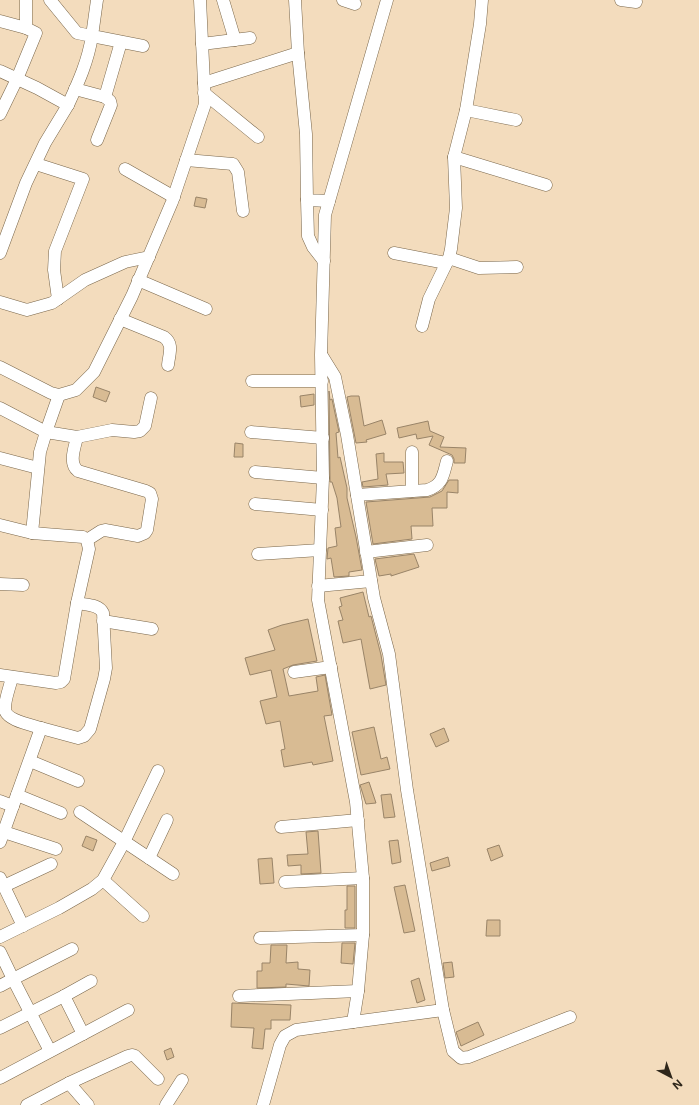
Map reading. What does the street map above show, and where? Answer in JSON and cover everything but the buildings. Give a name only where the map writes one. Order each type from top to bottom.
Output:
[{"type":"street","points":[[26,0],[26,28]]},
{"type":"street","points":[[50,0],[77,33],[143,46]]},
{"type":"street","points":[[0,253],[26,183],[45,143],[68,104],[82,75],[89,52],[97,0]]},
{"type":"street","points":[[0,367],[51,393],[59,395],[76,390],[94,372],[149,257],[174,197],[205,104],[200,0]]},
{"type":"street","points":[[223,0],[235,40]]},
{"type":"street","points":[[294,0],[306,134],[308,236],[313,247],[324,261]]},
{"type":"street","points":[[354,1022],[363,935],[363,878],[356,802],[318,600],[323,478],[322,356],[325,215],[387,0]]},
{"type":"street","points":[[422,326],[429,299],[448,260],[456,208],[454,156],[466,110],[480,24],[482,0]]},
{"type":"street","points":[[622,0],[636,2]]},
{"type":"street","points":[[0,21],[26,28],[36,33],[17,79],[0,114]]},
{"type":"street","points":[[202,44],[250,38]]},
{"type":"street","points":[[106,97],[121,42]]},
{"type":"street","points":[[204,88],[298,53]]},
{"type":"street","points":[[0,72],[68,104]]},
{"type":"street","points":[[204,88],[258,137]]},
{"type":"street","points":[[75,89],[106,97],[110,101],[111,105],[98,140]]},
{"type":"street","points":[[466,110],[516,120]]},
{"type":"street","points":[[454,156],[546,184]]},
{"type":"street","points":[[186,160],[233,164],[238,172],[243,211]]},
{"type":"street","points":[[36,164],[84,179],[55,251],[54,270],[58,299]]},
{"type":"street","points":[[125,168],[174,197]]},
{"type":"street","points":[[307,200],[329,201]]},
{"type":"street","points":[[394,253],[448,260],[479,268],[517,267]]},
{"type":"street","points":[[0,302],[27,310],[52,303],[85,280],[125,262],[149,257]]},
{"type":"street","points":[[138,280],[206,309]]},
{"type":"street","points":[[120,319],[169,340],[171,345],[168,365]]},
{"type":"street","points":[[322,356],[335,377],[347,435],[370,581],[389,654],[407,790],[443,1010],[453,1050],[461,1058],[469,1057],[570,1017]]},
{"type":"street","points":[[252,381],[322,381]]},
{"type":"street","points":[[32,532],[40,452],[59,395]]},
{"type":"street","points":[[0,408],[46,432],[77,437],[112,430],[134,432],[140,431],[145,426],[151,398]]},
{"type":"street","points":[[251,432],[323,438]]},
{"type":"street","points":[[77,437],[72,460],[74,468],[78,471],[146,491],[150,493],[152,499],[147,530],[142,535],[138,536],[105,530],[87,540]]},
{"type":"street","points":[[412,452],[412,491]]},
{"type":"street","points":[[0,458],[38,468]]},
{"type":"street","points":[[357,495],[428,490],[438,485],[441,481],[447,461]]},
{"type":"street","points":[[255,472],[323,478]]},
{"type":"street","points":[[255,504],[322,510]]},
{"type":"street","points":[[0,525],[32,532],[83,537],[87,540],[90,549],[77,603],[64,679],[62,682],[56,683],[0,675]]},
{"type":"street","points":[[366,552],[426,545]]},
{"type":"street","points":[[258,554],[320,550]]},
{"type":"street","points":[[318,586],[370,581]]},
{"type":"street","points":[[0,584],[23,585]]},
{"type":"street","points":[[12,677],[4,709],[7,715],[11,718],[78,738],[84,736],[90,729],[102,688],[106,668],[104,621],[101,609],[77,603]]},
{"type":"street","points":[[104,621],[152,629]]},
{"type":"street","points":[[294,672],[331,667]]},
{"type":"street","points":[[42,728],[2,837],[56,849]]},
{"type":"street","points":[[30,761],[78,781]]},
{"type":"street","points":[[0,937],[59,908],[92,889],[103,880],[124,842],[158,771]]},
{"type":"street","points":[[0,801],[15,800],[61,813]]},
{"type":"street","points":[[80,812],[173,874]]},
{"type":"street","points":[[149,858],[167,820]]},
{"type":"street","points":[[281,827],[358,820]]},
{"type":"street","points":[[23,926],[2,882],[51,864]]},
{"type":"street","points":[[285,882],[363,878]]},
{"type":"street","points":[[103,880],[143,916]]},
{"type":"street","points":[[260,938],[363,935]]},
{"type":"street","points":[[0,986],[72,949]]},
{"type":"street","points":[[0,952],[50,1051]]},
{"type":"street","points":[[0,1028],[91,981]]},
{"type":"street","points":[[239,996],[358,991]]},
{"type":"street","points":[[64,996],[83,1034]]},
{"type":"street","points":[[0,1078],[128,1010]]},
{"type":"street","points":[[263,1105],[280,1045],[285,1036],[296,1030],[443,1010]]},
{"type":"street","points":[[27,1105],[68,1083],[132,1055],[135,1056],[158,1078]]},
{"type":"street","points":[[166,1105],[182,1080]]},
{"type":"street","points":[[68,1083],[88,1105]]}]
